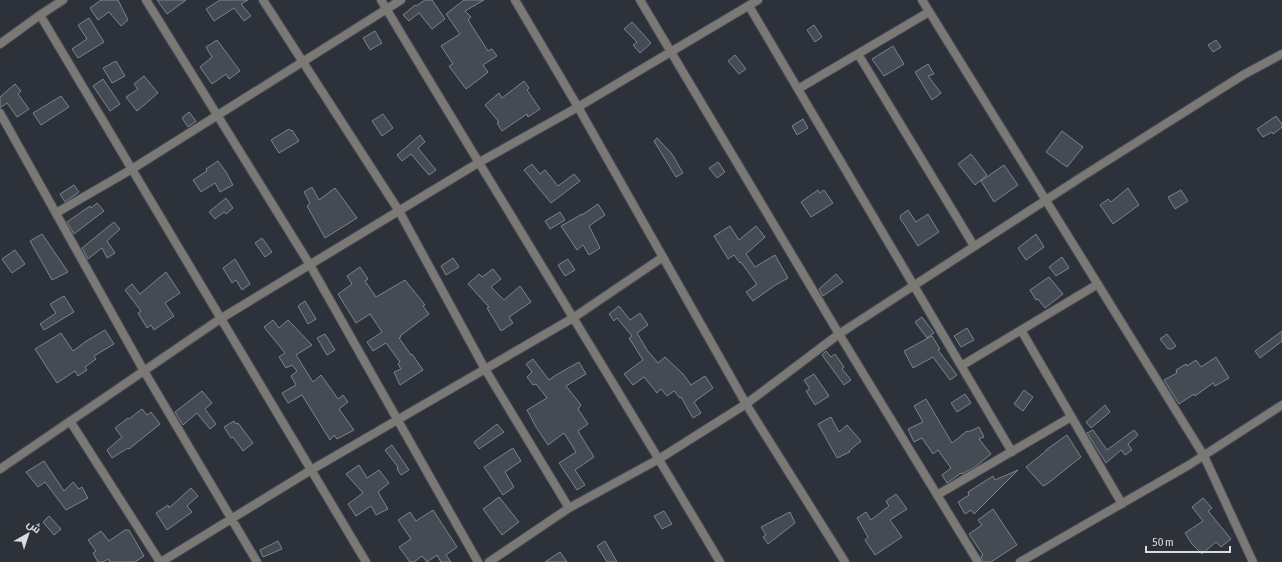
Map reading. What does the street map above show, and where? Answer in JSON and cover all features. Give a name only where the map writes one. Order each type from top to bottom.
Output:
[{"type":"street","points":[[0,44],[63,0]]},
{"type":"street","points":[[146,0],[310,265],[478,562]]},
{"type":"street","points":[[263,0],[400,211],[485,369],[569,508]]},
{"type":"street","points":[[381,0],[720,562]]},
{"type":"street","points":[[56,213],[132,170],[401,0]]},
{"type":"street","points":[[515,0],[578,107],[746,404],[845,562]]},
{"type":"street","points":[[640,0],[839,334],[978,562]]},
{"type":"street","points":[[0,469],[220,319],[478,163],[578,107],[758,0]]},
{"type":"street","points":[[922,0],[1204,456],[1253,562]]},
{"type":"street","points":[[749,6],[1012,452]]},
{"type":"street","points":[[798,89],[930,12]]},
{"type":"street","points":[[40,15],[366,562]]},
{"type":"street","points":[[858,54],[974,246]]},
{"type":"street","points":[[489,562],[569,508],[659,459],[746,404],[839,334],[974,246],[1243,75],[1282,54]]},
{"type":"street","points":[[0,113],[144,371],[257,562]]},
{"type":"street","points":[[70,421],[160,562],[311,470],[573,318],[663,257]]},
{"type":"street","points":[[962,366],[1098,284]]},
{"type":"street","points":[[1021,330],[1122,504]]},
{"type":"street","points":[[1020,562],[1204,456],[1282,405]]},
{"type":"street","points":[[937,495],[1071,417]]},
{"type":"building","points":[[101,0],[118,0],[128,20],[121,26],[109,12],[98,20],[90,8]]},
{"type":"building","points":[[157,0],[186,0],[167,14]]},
{"type":"building","points":[[220,0],[248,0],[241,4],[251,16],[244,21],[234,8],[214,21],[206,9]]},
{"type":"building","points":[[425,0],[432,0],[445,19],[432,29],[419,13],[409,21],[403,15],[415,5],[416,6]]},
{"type":"building","points":[[464,0],[484,0],[465,11],[471,17],[468,20],[488,51],[492,49],[497,56],[483,65],[488,72],[466,89],[449,66],[453,64],[441,46],[460,34],[446,14]]},
{"type":"building","points":[[89,18],[104,42],[78,58],[72,49],[87,39],[78,25]]},
{"type":"building","points":[[632,22],[651,43],[640,53],[633,45],[637,42],[624,29]]},
{"type":"building","points":[[814,25],[822,37],[815,42],[807,30]]},
{"type":"building","points":[[375,31],[382,43],[370,50],[363,38]]},
{"type":"building","points":[[217,40],[240,71],[229,79],[226,74],[212,84],[200,67],[212,57],[206,47]]},
{"type":"building","points":[[1216,40],[1221,47],[1213,52],[1208,45]]},
{"type":"building","points":[[893,46],[904,64],[884,76],[872,59]]},
{"type":"building","points":[[735,55],[746,69],[739,74],[728,61]]},
{"type":"building","points":[[116,61],[125,76],[112,83],[103,68]]},
{"type":"building","points":[[928,64],[934,74],[928,76],[941,93],[932,100],[915,72]]},
{"type":"building","points":[[144,76],[158,93],[137,111],[126,97],[138,89],[134,84]]},
{"type":"building","points":[[103,79],[120,104],[110,111],[93,86]]},
{"type":"building","points":[[524,81],[529,88],[527,90],[540,109],[528,117],[527,114],[502,131],[497,123],[499,122],[485,105],[499,93],[502,98]]},
{"type":"building","points":[[15,84],[21,91],[18,94],[29,109],[17,117],[7,103],[0,108],[0,97]]},
{"type":"building","points":[[61,96],[69,107],[41,125],[33,113]]},
{"type":"building","points":[[189,112],[196,121],[188,127],[182,118]]},
{"type":"building","points":[[383,114],[393,128],[382,136],[372,121]]},
{"type":"building","points":[[1276,116],[1282,124],[1282,127],[1273,134],[1272,132],[1263,137],[1257,129]]},
{"type":"building","points":[[803,119],[808,128],[797,135],[792,126]]},
{"type":"building","points":[[289,129],[291,131],[292,130],[299,141],[279,153],[271,140]]},
{"type":"building","points":[[1062,131],[1083,147],[1067,167],[1046,152]]},
{"type":"building","points":[[420,135],[425,142],[418,148],[436,170],[429,175],[411,154],[402,161],[397,155]]},
{"type":"building","points":[[657,138],[672,154],[683,173],[676,177],[654,141]]},
{"type":"building","points":[[971,154],[987,175],[975,185],[958,164]]},
{"type":"building","points":[[218,161],[233,185],[220,192],[215,183],[201,192],[193,180],[207,171],[206,169]]},
{"type":"building","points":[[718,162],[725,172],[717,178],[709,168]]},
{"type":"building","points":[[532,164],[540,174],[545,170],[558,186],[574,174],[580,181],[551,203],[524,170]]},
{"type":"building","points":[[1004,165],[1018,185],[994,202],[981,181]]},
{"type":"building","points":[[74,185],[79,192],[65,202],[60,194]]},
{"type":"building","points":[[312,187],[319,200],[335,188],[357,218],[325,238],[307,206],[310,203],[304,192]]},
{"type":"building","points":[[1128,188],[1139,205],[1113,224],[1100,205],[1108,199],[1111,202]]},
{"type":"building","points":[[818,190],[820,193],[824,190],[833,203],[811,217],[801,202]]},
{"type":"building","points":[[1181,190],[1188,201],[1175,209],[1168,197]]},
{"type":"building","points":[[226,198],[233,208],[226,214],[224,212],[215,219],[209,212]]},
{"type":"building","points":[[97,203],[104,211],[74,234],[67,222],[90,206],[91,208]]},
{"type":"building","points":[[598,204],[605,215],[589,226],[600,248],[589,255],[583,245],[577,250],[561,226],[582,215]]},
{"type":"building","points":[[908,210],[916,222],[928,214],[939,232],[918,246],[900,218],[901,215]]},
{"type":"building","points":[[560,212],[565,220],[550,229],[545,221]]},
{"type":"building","points":[[114,222],[120,229],[107,241],[115,253],[107,258],[102,248],[88,259],[82,248]]},
{"type":"building","points":[[730,226],[739,240],[756,226],[765,237],[746,254],[755,267],[775,255],[788,278],[753,301],[746,292],[756,285],[756,283],[734,255],[728,259],[714,236]]},
{"type":"building","points":[[42,234],[68,272],[52,280],[30,241]]},
{"type":"building","points":[[1036,234],[1044,247],[1026,260],[1018,248]]},
{"type":"building","points":[[262,238],[272,252],[265,257],[255,243]]},
{"type":"building","points":[[15,250],[25,264],[12,273],[2,259]]},
{"type":"building","points":[[1062,257],[1069,268],[1056,276],[1049,267]]},
{"type":"building","points":[[453,258],[459,267],[446,275],[441,266]]},
{"type":"building","points":[[235,259],[250,284],[242,290],[236,280],[232,283],[223,268]]},
{"type":"building","points":[[568,259],[575,270],[565,276],[558,265]]},
{"type":"building","points":[[360,267],[368,279],[365,281],[376,297],[405,280],[425,305],[423,306],[429,314],[399,338],[423,370],[400,385],[394,372],[401,369],[398,364],[400,362],[386,343],[373,351],[367,342],[382,332],[370,314],[356,323],[338,294],[352,284],[347,276]]},
{"type":"building","points":[[493,269],[501,279],[491,287],[504,300],[520,286],[531,302],[509,317],[513,323],[501,331],[487,308],[489,307],[468,284],[479,274],[482,277]]},
{"type":"building","points":[[166,272],[180,293],[165,303],[174,316],[154,330],[151,325],[147,328],[138,313],[141,311],[125,290],[132,284],[140,294]]},
{"type":"building","points":[[836,274],[843,282],[823,296],[819,289]]},
{"type":"building","points":[[1049,277],[1063,294],[1045,308],[1038,299],[1036,300],[1030,290]]},
{"type":"building","points":[[64,296],[74,312],[44,330],[40,324],[56,313],[50,304]]},
{"type":"building","points":[[305,301],[316,319],[308,324],[298,306]]},
{"type":"building","points":[[619,306],[630,320],[640,313],[648,325],[637,333],[647,350],[658,363],[665,357],[683,374],[691,385],[705,376],[713,388],[694,402],[701,413],[693,418],[681,397],[680,398],[674,391],[667,396],[661,389],[657,393],[644,377],[633,385],[624,374],[643,360],[629,338],[632,336],[617,318],[614,321],[609,314]]},
{"type":"building","points":[[922,317],[934,333],[927,338],[915,322]]},
{"type":"building","points":[[273,320],[279,328],[288,320],[312,345],[296,355],[313,382],[321,375],[338,399],[343,395],[348,402],[339,409],[354,430],[337,439],[334,435],[330,440],[302,395],[288,403],[282,393],[296,385],[291,376],[297,371],[292,365],[286,368],[279,357],[285,353],[264,327]]},
{"type":"building","points":[[967,328],[974,340],[961,347],[954,336]]},
{"type":"building","points":[[105,330],[114,344],[94,356],[96,359],[85,367],[87,370],[78,376],[75,371],[57,383],[35,349],[61,333],[73,351]]},
{"type":"building","points":[[1282,331],[1282,341],[1260,358],[1255,351]]},
{"type":"building","points":[[325,334],[335,350],[327,355],[317,338]]},
{"type":"building","points":[[1167,334],[1176,346],[1172,349],[1168,349],[1160,339]]},
{"type":"building","points":[[932,336],[940,349],[938,350],[957,375],[950,380],[933,357],[913,368],[904,351]]},
{"type":"building","points":[[826,351],[831,357],[835,354],[844,367],[842,369],[851,380],[844,385],[822,355]]},
{"type":"building","points":[[1216,357],[1229,378],[1215,386],[1213,383],[1195,396],[1194,394],[1179,404],[1164,380],[1177,373],[1176,370],[1186,364],[1187,366],[1196,360],[1201,367]]},
{"type":"building","points":[[533,359],[549,380],[579,362],[586,374],[566,386],[581,405],[578,409],[588,424],[578,431],[594,457],[575,470],[585,485],[577,490],[559,463],[576,452],[564,433],[548,445],[527,410],[547,398],[536,384],[533,385],[527,377],[532,372],[526,364]]},
{"type":"building","points":[[814,374],[829,396],[815,405],[806,391],[810,389],[804,380]]},
{"type":"building","points":[[1024,390],[1033,397],[1023,411],[1014,404]]},
{"type":"building","points":[[202,391],[212,403],[205,409],[216,424],[210,429],[197,413],[183,425],[175,412]]},
{"type":"building","points":[[965,394],[971,403],[957,412],[951,403]]},
{"type":"building","points":[[926,399],[952,443],[967,431],[968,432],[979,427],[984,437],[979,439],[991,454],[975,467],[962,474],[961,473],[947,483],[942,475],[951,468],[938,450],[933,454],[922,438],[914,442],[908,429],[923,422],[914,406]]},
{"type":"building","points":[[1105,405],[1110,412],[1091,428],[1086,422]]},
{"type":"building","points":[[142,409],[147,415],[151,412],[160,424],[129,449],[128,448],[112,458],[107,450],[122,437],[115,428]]},
{"type":"building","points":[[831,417],[839,432],[847,425],[861,441],[849,451],[850,452],[837,458],[818,424]]},
{"type":"building","points":[[234,421],[236,424],[238,423],[253,443],[243,451],[233,437],[231,438],[224,427]]},
{"type":"building","points":[[497,424],[504,432],[479,449],[474,442]]},
{"type":"building","points":[[1093,430],[1107,450],[1134,430],[1138,435],[1128,444],[1132,450],[1125,455],[1121,450],[1106,463],[1087,433]]},
{"type":"building","points":[[1067,435],[1081,457],[1043,486],[1026,467]]},
{"type":"building","points":[[392,445],[409,470],[401,475],[397,469],[398,467],[385,450]]},
{"type":"building","points":[[513,448],[521,461],[505,472],[514,487],[503,495],[484,467]]},
{"type":"building","points":[[44,461],[64,491],[73,482],[79,489],[82,487],[88,498],[66,510],[45,482],[38,487],[26,472]]},
{"type":"building","points":[[359,465],[367,478],[379,470],[389,483],[378,492],[388,509],[376,515],[371,506],[356,516],[348,504],[363,493],[346,474]]},
{"type":"building","points":[[1018,470],[974,514],[971,510],[965,514],[958,502],[969,495],[968,492],[993,476],[995,480]]},
{"type":"building","points":[[191,488],[198,496],[187,506],[192,512],[167,530],[156,513],[168,505],[169,508]]},
{"type":"building","points":[[896,494],[907,509],[890,520],[902,537],[875,555],[865,540],[868,537],[857,518],[866,512],[871,520],[889,506],[886,501]]},
{"type":"building","points":[[499,497],[519,522],[502,535],[483,509]]},
{"type":"building","points":[[1203,498],[1212,508],[1208,511],[1231,539],[1221,547],[1216,542],[1202,554],[1192,544],[1185,533],[1203,521],[1192,507]]},
{"type":"building","points":[[993,509],[1017,545],[991,562],[983,562],[981,556],[983,555],[969,534],[982,525],[978,520]]},
{"type":"building","points":[[433,510],[457,547],[446,555],[451,562],[441,562],[437,555],[427,562],[422,556],[414,562],[410,562],[399,547],[411,539],[398,520],[410,512],[416,521]]},
{"type":"building","points":[[664,511],[672,524],[662,529],[654,516]]},
{"type":"building","points":[[790,512],[795,523],[768,544],[763,537],[766,535],[761,527]]},
{"type":"building","points":[[49,516],[61,529],[54,535],[43,522]]},
{"type":"building","points":[[125,530],[129,530],[144,556],[135,562],[110,562],[108,559],[103,562],[98,562],[93,553],[96,551],[88,540],[101,531],[109,541]]},
{"type":"building","points":[[278,541],[282,549],[263,557],[260,550]]},
{"type":"building","points":[[605,541],[617,562],[607,562],[597,546]]},
{"type":"building","points":[[560,552],[567,562],[545,562]]}]
